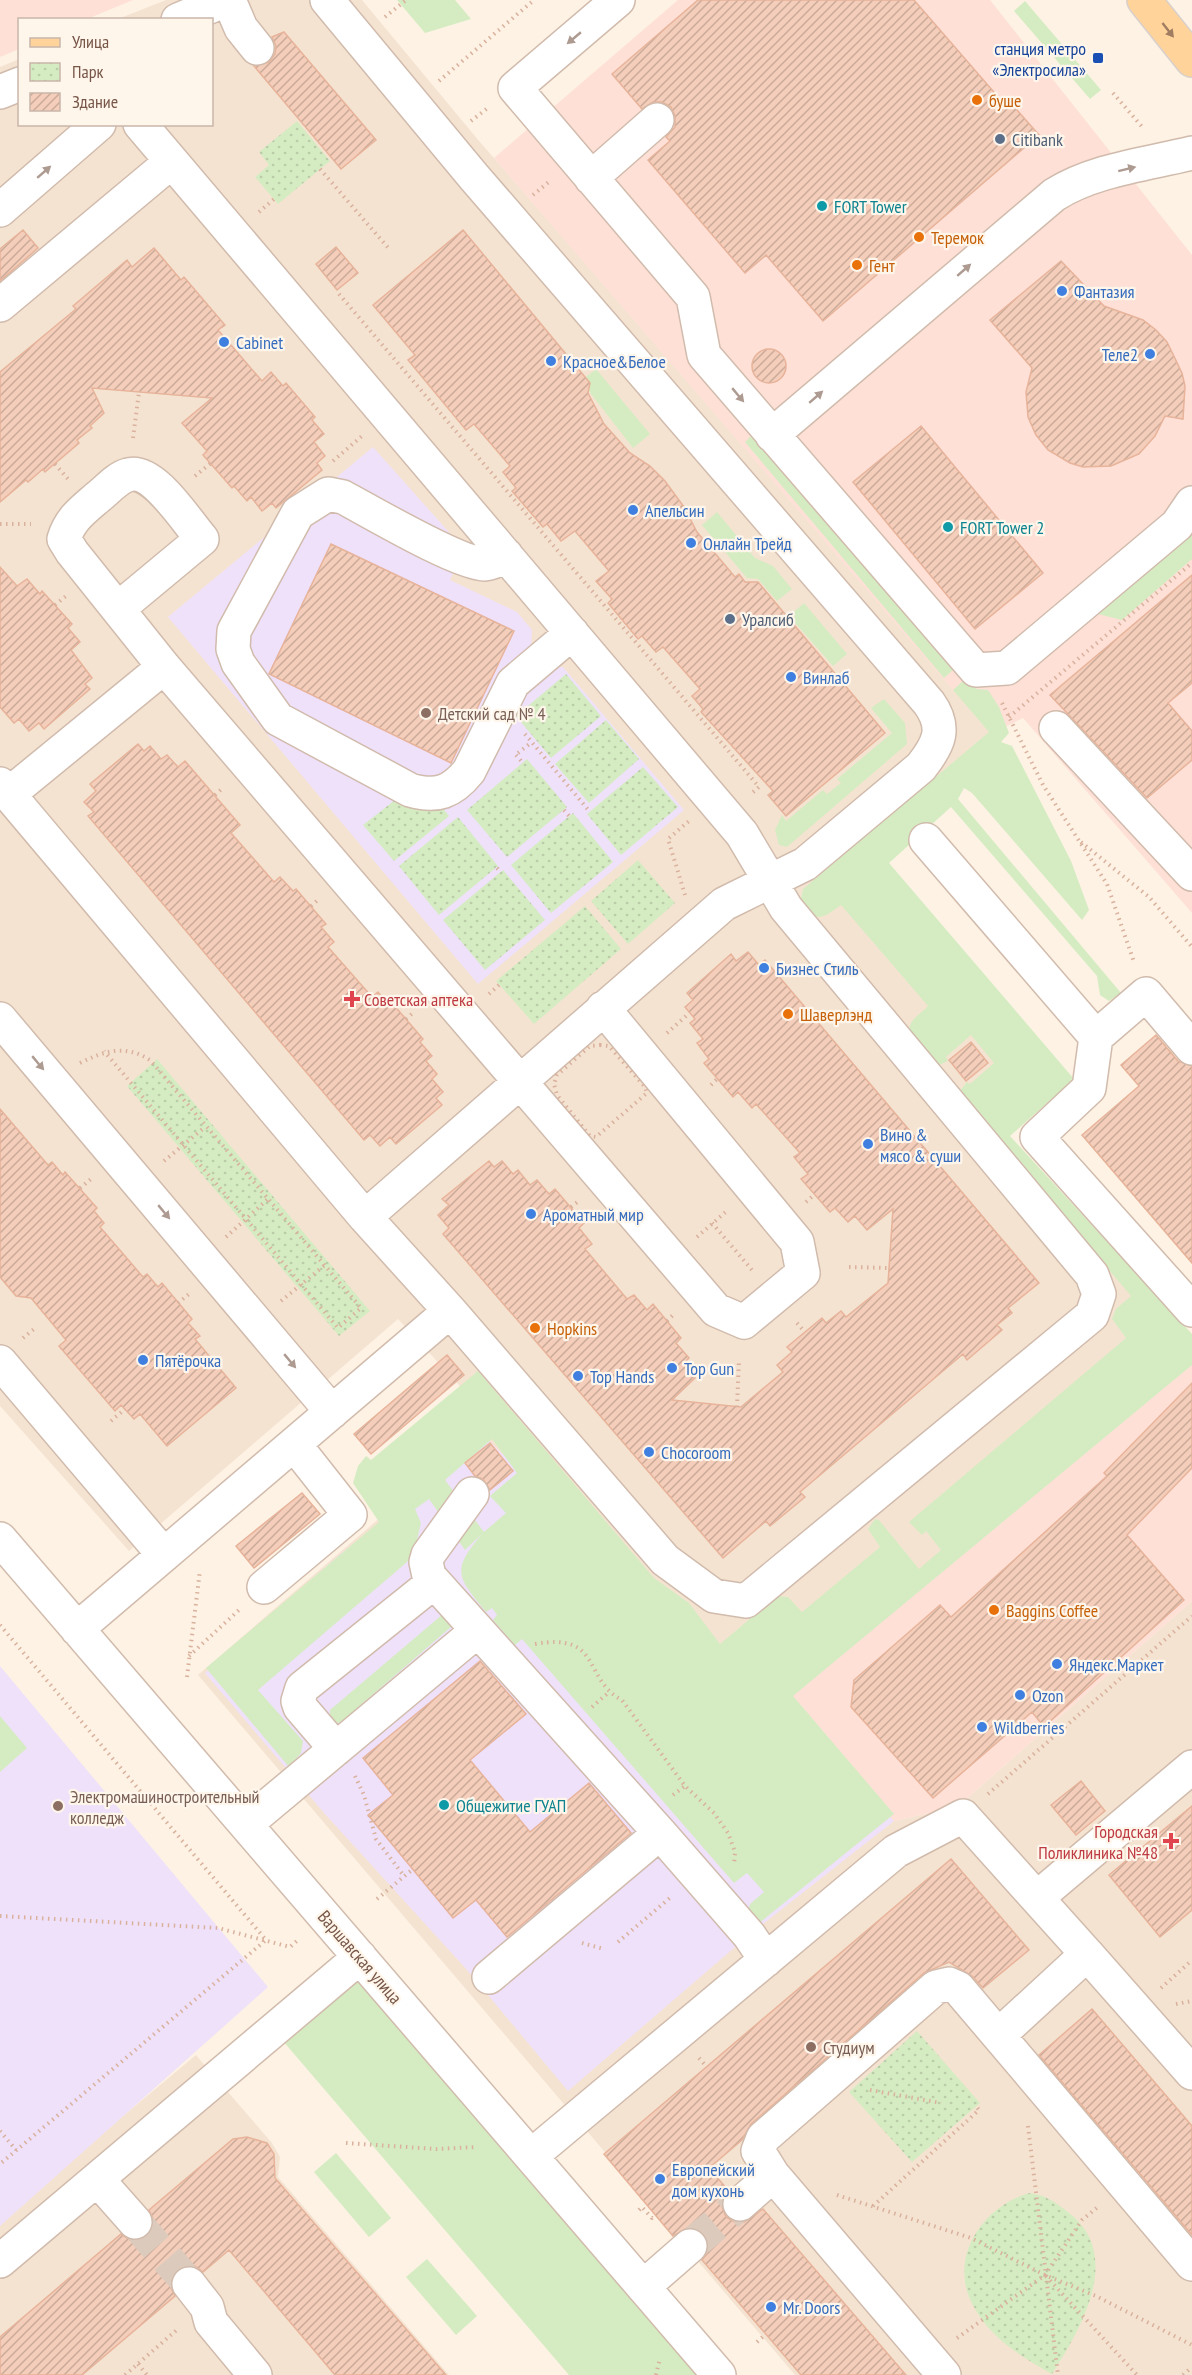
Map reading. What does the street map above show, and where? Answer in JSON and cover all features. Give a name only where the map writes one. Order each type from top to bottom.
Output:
[{"type":"main road","points":[[1144,0],[1192,60]]},
{"type":"street","points":[[183,18],[227,0],[242,28],[257,48]]},
{"type":"street","points":[[327,0],[938,716],[940,730],[934,750],[921,767],[805,864],[723,904],[365,1217]]},
{"type":"street","points":[[618,0],[515,88],[693,297],[704,355],[976,670],[1007,668],[1177,525],[1192,503]]},
{"type":"street","points":[[0,92],[18,85]]},
{"type":"street","points":[[591,178],[657,120]]},
{"type":"street","points":[[0,210],[97,126]]},
{"type":"street","points":[[142,126],[742,834],[786,908],[1092,1275],[1099,1294],[1092,1315],[747,1601],[714,1596],[664,1560],[450,1311],[365,1217],[4,789],[164,667]]},
{"type":"street","points":[[772,435],[1054,195],[1069,185],[1087,179],[1192,153]]},
{"type":"street","points":[[0,305],[171,162]]},
{"type":"street","points":[[506,555],[494,562],[483,564],[460,558],[343,497],[328,494],[298,513],[234,631],[234,649],[238,663],[278,719],[411,790],[425,794],[441,794],[459,783],[469,771],[513,683],[572,633]]},
{"type":"street","points":[[118,608],[164,667],[671,1259],[716,1310],[744,1322],[803,1273],[798,1242],[603,1008]]},
{"type":"street","points":[[1056,728],[1192,874]]},
{"type":"street","points":[[926,840],[1096,1037]]},
{"type":"street","points":[[1192,1048],[1146,994],[1096,1037],[1089,1088],[1037,1137],[1192,1310]]},
{"type":"street","points":[[0,1019],[332,1412]]},
{"type":"street","points":[[77,1629],[450,1311]]},
{"type":"street","points":[[0,1362],[164,1555]]},
{"type":"street","points":[[264,1587],[350,1515],[294,1444]]},
{"type":"street","points":[[472,1494],[428,1555],[427,1570],[434,1582],[660,1833],[749,1935],[766,1960]]},
{"type":"street","name":"Варшавская улица","points":[[0,1539],[719,2375]]},
{"type":"street","points":[[338,1748],[300,1707],[298,1701],[302,1688],[434,1582]]},
{"type":"street","points":[[246,1824],[477,1631]]},
{"type":"street","points":[[1038,1897],[1192,1767]]},
{"type":"street","points":[[531,2156],[896,1851],[963,1816],[1038,1897],[1192,2073]]},
{"type":"street","points":[[489,1977],[660,1833]]},
{"type":"street","points":[[999,2035],[1088,1954]]},
{"type":"street","points":[[0,2261],[360,1957]]},
{"type":"street","points":[[937,2366],[773,2175],[758,2151],[763,2138],[936,1987],[949,1984],[958,1988],[1192,2264]]},
{"type":"street","points":[[740,2204],[773,2175]]},
{"type":"street","points":[[97,2179],[135,2222]]},
{"type":"street","points":[[643,2287],[690,2246]]},
{"type":"street","points":[[189,2284],[207,2307],[211,2322],[255,2375]]},
{"type":"path","points":[[413,103],[534,0]]},
{"type":"path","points":[[320,169],[390,250]]},
{"type":"path","points":[[256,215],[274,199]]},
{"type":"path","points":[[339,294],[759,787],[744,800]]},
{"type":"path","points":[[134,438],[139,392]]},
{"type":"path","points":[[55,464],[75,487]]},
{"type":"path","points":[[187,483],[211,464]]},
{"type":"path","points":[[0,524],[31,524]]},
{"type":"path","points":[[1009,717],[1192,563]]},
{"type":"path","points":[[976,670],[995,690],[1043,785],[1107,884],[1146,994]]},
{"type":"path","points":[[502,706],[577,793],[590,812]]},
{"type":"path","points":[[516,755],[523,763]]},
{"type":"path","points":[[564,810],[569,816]]},
{"type":"path","points":[[688,899],[684,894],[669,839],[697,815]]},
{"type":"path","points":[[1078,839],[1149,897],[1192,947]]},
{"type":"path","points":[[497,868],[501,872]]},
{"type":"path","points":[[664,1035],[686,1016]]},
{"type":"path","points":[[590,1046],[609,1046],[645,1087],[647,1093],[596,1137],[590,1136],[557,1095],[554,1084],[557,1075],[590,1046]]},
{"type":"path","points":[[50,1078],[104,1051],[127,1050],[150,1060],[361,1308],[338,1328],[104,1051]]},
{"type":"path","points":[[158,1166],[205,1127]]},
{"type":"path","points":[[671,1259],[753,1189]]},
{"type":"path","points":[[712,1223],[754,1273]]},
{"type":"path","points":[[279,1303],[324,1265]]},
{"type":"path","points":[[849,1267],[889,1268]]},
{"type":"path","points":[[737,1407],[739,1360]]},
{"type":"path","points":[[111,1421],[125,1409]]},
{"type":"path","points":[[188,1677],[206,1519]]},
{"type":"path","points":[[189,1656],[264,1587]]},
{"type":"path","points":[[963,1816],[1192,1616]]},
{"type":"path","points":[[0,1625],[266,1940]]},
{"type":"path","points":[[533,1645],[567,1642],[581,1650],[592,1661],[608,1693],[622,1700],[685,1786],[714,1814],[723,1827],[735,1852],[733,1873]]},
{"type":"path","points":[[591,1708],[608,1693]]},
{"type":"path","points":[[338,1748],[364,1795],[376,1839],[404,1876]]},
{"type":"path","points":[[377,1899],[413,1869]]},
{"type":"path","points":[[618,1942],[696,1875]]},
{"type":"path","points":[[0,1916],[218,1928],[290,1947],[301,1938]]},
{"type":"path","points":[[0,2164],[266,1940]]},
{"type":"path","points":[[1137,2010],[1192,1960]]},
{"type":"path","points":[[843,2067],[863,2089],[941,2103]]},
{"type":"path","points":[[872,2206],[979,2110],[976,2106]]},
{"type":"path","points":[[1028,2122],[1058,2375]]},
{"type":"path","points":[[0,2131],[16,2150]]},
{"type":"path","points":[[346,2143],[436,2149],[480,2147]]},
{"type":"path","points":[[937,2366],[1045,2275],[1082,2220],[1125,2184]]},
{"type":"path","points":[[828,2192],[971,2238],[1045,2275],[1096,2296],[1192,2345]]},
{"type":"path","points":[[639,2210],[642,2207],[652,2218],[656,2216]]},
{"type":"path","points":[[1045,2275],[1137,2375]]},
{"type":"path","points":[[125,2375],[189,2319],[211,2322]]},
{"type":"path","points":[[757,2342],[766,2334]]},
{"type":"path","points":[[138,2364],[147,2375]]},
{"type":"path","points":[[1183,2375],[1192,2367]]},
{"type":"shaded area","points":[[0,0],[133,0],[89,18],[18,18],[18,49],[0,57]]},
{"type":"shaded area","points":[[166,0],[362,0],[479,141],[738,435],[991,734],[885,863],[1062,1069],[997,1126],[1192,1352],[894,1821],[957,1807],[1192,1601],[1192,2375],[795,2375],[198,1675],[492,1421],[398,1319],[129,1551],[0,1406],[0,67],[18,59],[18,126],[213,126],[213,18],[121,18]]},
{"type":"shaded area","points":[[678,0],[990,0],[1192,255],[1192,913],[1023,718],[991,734],[494,158]]},
{"type":"shaded area","name":"Детский сад № 4","points":[[373,447],[464,549],[450,580],[517,612],[532,630],[531,647],[549,667],[563,667],[684,810],[478,984],[168,617]]},
{"type":"shaded area","points":[[1192,1360],[1192,1601],[957,1807],[894,1821],[783,1698]]},
{"type":"shaded area","name":"Общежитие ГУАП","points":[[488,1440],[751,1696],[783,1698],[894,1821],[749,1935],[568,2091],[468,1971],[325,1814],[205,1673],[343,1552]]},
{"type":"shaded area","name":"Электромашиностроительный колледж","points":[[0,1666],[268,1987],[0,2226]]},
{"type":"shaded area","points":[[196,2055],[272,2143],[280,2157],[278,2177],[449,2375],[0,2375],[0,2219]]},
{"type":"green space","points":[[397,0],[455,0],[471,19],[425,33]]},
{"type":"green space","points":[[1025,1],[1101,90],[1090,99],[1014,11]]},
{"type":"green space","points":[[297,121],[330,161],[278,204],[255,177],[269,165],[259,152]]},
{"type":"green space","points":[[596,369],[650,434],[633,448],[581,381]]},
{"type":"green space","points":[[751,436],[953,670],[944,678],[745,442]]},
{"type":"green space","points":[[717,512],[755,558],[773,566],[792,589],[777,601],[758,579],[747,578],[702,525]]},
{"type":"green space","points":[[1192,533],[1192,559],[1122,620],[1098,614]]},
{"type":"green space","points":[[804,603],[847,654],[833,666],[789,616]]},
{"type":"green space","points":[[566,674],[601,716],[551,758],[516,716]]},
{"type":"green space","points":[[963,681],[977,689],[988,690],[999,707],[1009,733],[1001,742],[1012,746],[1071,861],[1089,910],[1082,920],[972,793],[964,788],[958,799],[1121,993],[1109,1001],[1100,995],[1097,976],[951,807],[889,863],[1074,1079],[1010,1136],[1192,1334],[1192,1365],[793,1696],[894,1814],[758,1924],[748,1911],[750,1904],[764,1892],[747,1873],[734,1883],[522,1639],[515,1645],[493,1620],[497,1615],[492,1608],[486,1612],[476,1600],[464,1582],[462,1566],[465,1557],[482,1534],[465,1550],[429,1499],[415,1509],[421,1523],[415,1548],[407,1562],[258,1690],[303,1741],[301,1753],[289,1767],[206,1668],[379,1522],[353,1483],[358,1466],[366,1456],[371,1460],[478,1371],[654,1578],[689,1603],[720,1644],[777,1596],[788,1597],[802,1612],[880,1547],[868,1529],[875,1519],[879,1520],[919,1569],[941,1550],[926,1531],[922,1535],[909,1522],[1126,1338],[1112,1319],[1116,1309],[1131,1296],[959,1092],[967,1082],[970,1084],[994,1063],[971,1035],[946,1057],[948,1061],[937,1066],[910,1034],[909,1029],[914,1019],[928,1006],[841,905],[829,914],[819,917],[810,913],[801,899],[803,889],[989,732],[953,690]],"holes":[[[492,1439],[517,1473],[490,1496],[506,1513],[484,1532],[445,1480]]]},
{"type":"green space","points":[[884,699],[905,723],[907,744],[787,847],[779,845],[775,830],[782,815],[786,821],[823,790],[827,794],[841,783],[837,779],[892,733],[871,708]]},
{"type":"green space","points":[[606,720],[639,759],[589,803],[555,764]]},
{"type":"green space","points":[[527,759],[567,807],[507,857],[467,810]]},
{"type":"green space","points":[[643,767],[678,807],[621,855],[587,814]]},
{"type":"green space","points":[[395,800],[441,806],[449,816],[394,861],[363,825]]},
{"type":"green space","points":[[573,813],[613,862],[551,913],[511,865]]},
{"type":"green space","points":[[458,817],[498,866],[439,915],[399,866]]},
{"type":"green space","points":[[638,860],[675,903],[628,944],[591,901]]},
{"type":"green space","points":[[503,870],[545,920],[485,970],[443,920]]},
{"type":"green space","points":[[585,906],[621,949],[534,1024],[496,981]]},
{"type":"green space","points":[[157,1059],[370,1311],[339,1336],[127,1086]]},
{"type":"green space","points":[[443,1614],[452,1623],[451,1627],[341,1722],[337,1723],[330,1718],[330,1710]]},
{"type":"green space","points":[[0,1716],[27,1748],[0,1772]]},
{"type":"green space","points":[[360,1976],[702,2375],[569,2375],[283,2041]]},
{"type":"green space","points":[[917,2031],[980,2103],[912,2162],[849,2092]]},
{"type":"green space","points":[[336,2153],[391,2218],[369,2237],[314,2172]]},
{"type":"green space","points":[[1029,2193],[1050,2200],[1069,2213],[1085,2230],[1094,2250],[1095,2271],[1092,2292],[1085,2314],[1075,2336],[1052,2374],[1019,2354],[990,2330],[975,2309],[967,2291],[964,2273],[966,2255],[983,2224],[1011,2200]]},
{"type":"green space","points":[[427,2259],[477,2316],[456,2335],[406,2277]]},
{"type":"building","name":"FORT Tower","points":[[698,0],[914,0],[1006,106],[1010,102],[1039,135],[823,321],[766,255],[745,273],[648,160],[670,141],[666,137],[675,127],[675,116],[671,107],[662,102],[653,102],[642,109],[612,74]]},
{"type":"building","points":[[284,32],[376,140],[341,169],[254,66],[269,62],[275,54],[276,46],[272,37]]},
{"type":"building","points":[[23,230],[38,248],[0,281],[0,249]]},
{"type":"building","points":[[463,230],[590,383],[588,393],[604,424],[630,453],[650,466],[665,481],[684,507],[697,532],[735,577],[739,574],[745,582],[758,582],[885,733],[786,816],[768,795],[773,791],[701,712],[703,709],[692,696],[700,689],[663,647],[656,652],[642,636],[638,639],[608,603],[612,599],[596,581],[609,571],[575,531],[561,541],[547,524],[543,527],[512,491],[516,488],[503,472],[510,466],[474,424],[466,430],[408,360],[415,355],[373,305]]},
{"type":"building","points":[[336,247],[358,273],[337,290],[316,264]]},
{"type":"building","points":[[154,248],[181,280],[184,277],[225,325],[218,330],[262,381],[271,372],[283,386],[286,383],[315,417],[312,420],[324,434],[314,442],[325,456],[317,463],[322,470],[276,508],[272,503],[262,511],[251,497],[247,501],[234,486],[232,488],[203,455],[207,451],[182,423],[212,398],[92,388],[104,413],[90,426],[92,428],[77,440],[79,443],[45,472],[43,469],[28,482],[26,480],[0,502],[0,372],[76,309],[73,306],[127,260],[132,267]]},
{"type":"building","points":[[1061,261],[1104,306],[1143,320],[1156,330],[1167,342],[1182,373],[1185,386],[1183,419],[1165,416],[1155,436],[1139,454],[1111,466],[1083,467],[1070,463],[1048,450],[1036,435],[1028,417],[1026,392],[1032,368],[990,320]]},
{"type":"building","points":[[769,349],[781,354],[786,366],[781,378],[769,383],[757,378],[752,366],[757,354]]},
{"type":"building","name":"FORT Tower 2","points":[[921,426],[1043,573],[975,629],[853,482]]},
{"type":"building","points":[[331,544],[514,631],[451,763],[269,674]]},
{"type":"building","points":[[0,567],[17,586],[27,579],[40,594],[42,591],[72,624],[68,628],[80,642],[71,650],[92,678],[85,684],[90,689],[44,729],[39,723],[29,731],[19,719],[14,723],[0,707]]},
{"type":"building","points":[[1192,575],[1192,683],[1168,703],[1192,731],[1192,760],[1147,798],[1050,695]]},
{"type":"building","points":[[138,744],[144,751],[150,746],[161,759],[167,755],[178,767],[185,761],[240,825],[231,833],[274,882],[280,877],[293,891],[296,889],[326,924],[321,927],[334,942],[328,947],[372,997],[378,992],[390,1007],[393,1004],[423,1039],[420,1042],[432,1056],[426,1061],[437,1074],[432,1079],[443,1092],[436,1098],[442,1105],[396,1144],[390,1137],[380,1146],[370,1135],[364,1140],[88,816],[94,812],[84,802],[96,791],[90,784]]},
{"type":"building","points":[[748,952],[759,965],[765,960],[1039,1283],[1008,1308],[1012,1313],[997,1325],[1002,1330],[967,1360],[963,1354],[800,1492],[805,1497],[770,1526],[766,1521],[723,1558],[443,1234],[449,1228],[438,1215],[449,1205],[442,1199],[489,1161],[494,1167],[502,1161],[513,1174],[518,1170],[530,1185],[537,1180],[549,1194],[555,1189],[584,1223],[579,1228],[592,1244],[585,1249],[627,1299],[634,1295],[647,1310],[653,1304],[681,1338],[676,1343],[689,1358],[683,1364],[695,1378],[672,1400],[741,1407],[783,1372],[777,1365],[792,1352],[787,1347],[822,1318],[826,1323],[841,1311],[846,1317],[888,1283],[893,1209],[867,1230],[855,1216],[848,1222],[835,1208],[830,1212],[801,1179],[808,1174],[794,1157],[800,1153],[756,1104],[752,1108],[738,1092],[733,1097],[704,1063],[709,1059],[697,1043],[703,1039],[690,1023],[695,1019],[685,1007],[693,1000],[687,993],[731,954],[736,961]]},
{"type":"building","points":[[1156,1035],[1178,1061],[1192,1066],[1192,1263],[1082,1135],[1139,1086],[1121,1065]]},
{"type":"building","points":[[971,1042],[988,1063],[966,1081],[949,1060]]},
{"type":"building","points":[[0,1109],[48,1165],[52,1162],[63,1175],[65,1172],[97,1208],[94,1211],[104,1223],[100,1227],[143,1277],[147,1274],[158,1287],[162,1283],[192,1319],[188,1323],[200,1336],[195,1339],[236,1388],[167,1446],[140,1414],[134,1419],[121,1405],[115,1411],[59,1346],[66,1340],[31,1298],[16,1296],[0,1277]]},
{"type":"building","points":[[447,1355],[464,1375],[371,1454],[354,1434]]},
{"type":"building","points":[[1192,1383],[1192,1468],[1127,1535],[1184,1600],[1044,1727],[1032,1712],[933,1798],[851,1707],[854,1680],[940,1605],[951,1617],[1107,1476],[1104,1473]]},
{"type":"building","points":[[490,1443],[513,1471],[490,1490],[483,1479],[475,1476],[465,1463]]},
{"type":"building","points":[[302,1493],[320,1514],[254,1568],[236,1546]]},
{"type":"building","name":"Общежитие ГУАП","points":[[480,1661],[526,1714],[470,1760],[530,1832],[589,1783],[631,1833],[507,1937],[476,1900],[453,1918],[368,1815],[393,1795],[363,1758]]},
{"type":"building","points":[[1081,1781],[1105,1811],[1076,1835],[1051,1805]]},
{"type":"building","name":"Городская Поликлиника №48","points":[[1192,1806],[1192,1910],[1160,1937],[1109,1875]]},
{"type":"building","points":[[951,1859],[1029,1950],[983,1988],[972,1976],[949,1962],[924,1973],[751,2124],[742,2140],[709,2168],[728,2190],[723,2197],[722,2207],[726,2217],[735,2222],[744,2222],[763,2209],[906,2375],[801,2375],[702,2260],[707,2253],[708,2243],[704,2233],[697,2229],[687,2228],[673,2236],[604,2154]]},
{"type":"building","points":[[1092,2009],[1192,2126],[1192,2235],[1039,2055]]},
{"type":"building","points":[[247,2137],[267,2143],[274,2154],[275,2178],[446,2375],[335,2375],[229,2250],[203,2272],[195,2266],[187,2265],[177,2270],[172,2276],[170,2286],[175,2296],[82,2375],[0,2375],[0,2337],[121,2234],[130,2240],[139,2240],[147,2236],[153,2227],[153,2219],[149,2210],[233,2139]]},
{"type":"tunnel","points":[[690,2246],[740,2204]]},
{"type":"tunnel","points":[[135,2222],[189,2284]]},
{"type":"place","name":"станция метро «Электросила»","points":[[1098,58]]},
{"type":"place","name":"буше","points":[[977,100]]},
{"type":"place","name":"Citibank","points":[[1000,139]]},
{"type":"place","name":"FORT Tower","points":[[822,206]]},
{"type":"place","name":"Теремок","points":[[919,237]]},
{"type":"place","name":"Гент","points":[[857,265]]},
{"type":"place","name":"Фантазия","points":[[1062,291]]},
{"type":"place","name":"Cabinet","points":[[224,342]]},
{"type":"place","name":"Теле2","points":[[1150,354]]},
{"type":"place","name":"Красное&Белое","points":[[551,361]]},
{"type":"place","name":"Апельсин","points":[[633,510]]},
{"type":"place","name":"FORT Tower 2","points":[[948,527]]},
{"type":"place","name":"Онлайн Трейд","points":[[691,543]]},
{"type":"place","name":"Уралсиб","points":[[730,619]]},
{"type":"place","name":"Винлаб","points":[[791,677]]},
{"type":"place","name":"Детский сад № 4","points":[[426,713]]},
{"type":"place","name":"Бизнес Стиль","points":[[764,968]]},
{"type":"place","name":"Советская аптека","points":[[352,999]]},
{"type":"place","name":"Шаверлэнд","points":[[788,1014]]},
{"type":"place","name":"Вино & мясо & суши","points":[[868,1144]]},
{"type":"place","name":"Ароматный мир","points":[[531,1214]]},
{"type":"place","name":"Hopkins","points":[[535,1328]]},
{"type":"place","name":"Пятёрочка","points":[[143,1360]]},
{"type":"place","name":"Top Gun","points":[[672,1368]]},
{"type":"place","name":"Top Hands","points":[[578,1376]]},
{"type":"place","name":"Chocoroom","points":[[649,1452]]},
{"type":"place","name":"Baggins Coffee","points":[[994,1610]]},
{"type":"place","name":"Яндекс.Маркет","points":[[1057,1664]]},
{"type":"place","name":"Ozon","points":[[1020,1695]]},
{"type":"place","name":"Wildberries","points":[[982,1727]]},
{"type":"place","name":"Общежитие ГУАП","points":[[444,1805]]},
{"type":"place","name":"Электромашиностроительный колледж","points":[[58,1806]]},
{"type":"place","name":"Городская Поликлиника №48","points":[[1171,1841]]},
{"type":"place","name":"Студиум","points":[[811,2047]]},
{"type":"place","name":"Европейский дом кухонь","points":[[660,2179]]},
{"type":"place","name":"Mr. Doors","points":[[771,2307]]}]
